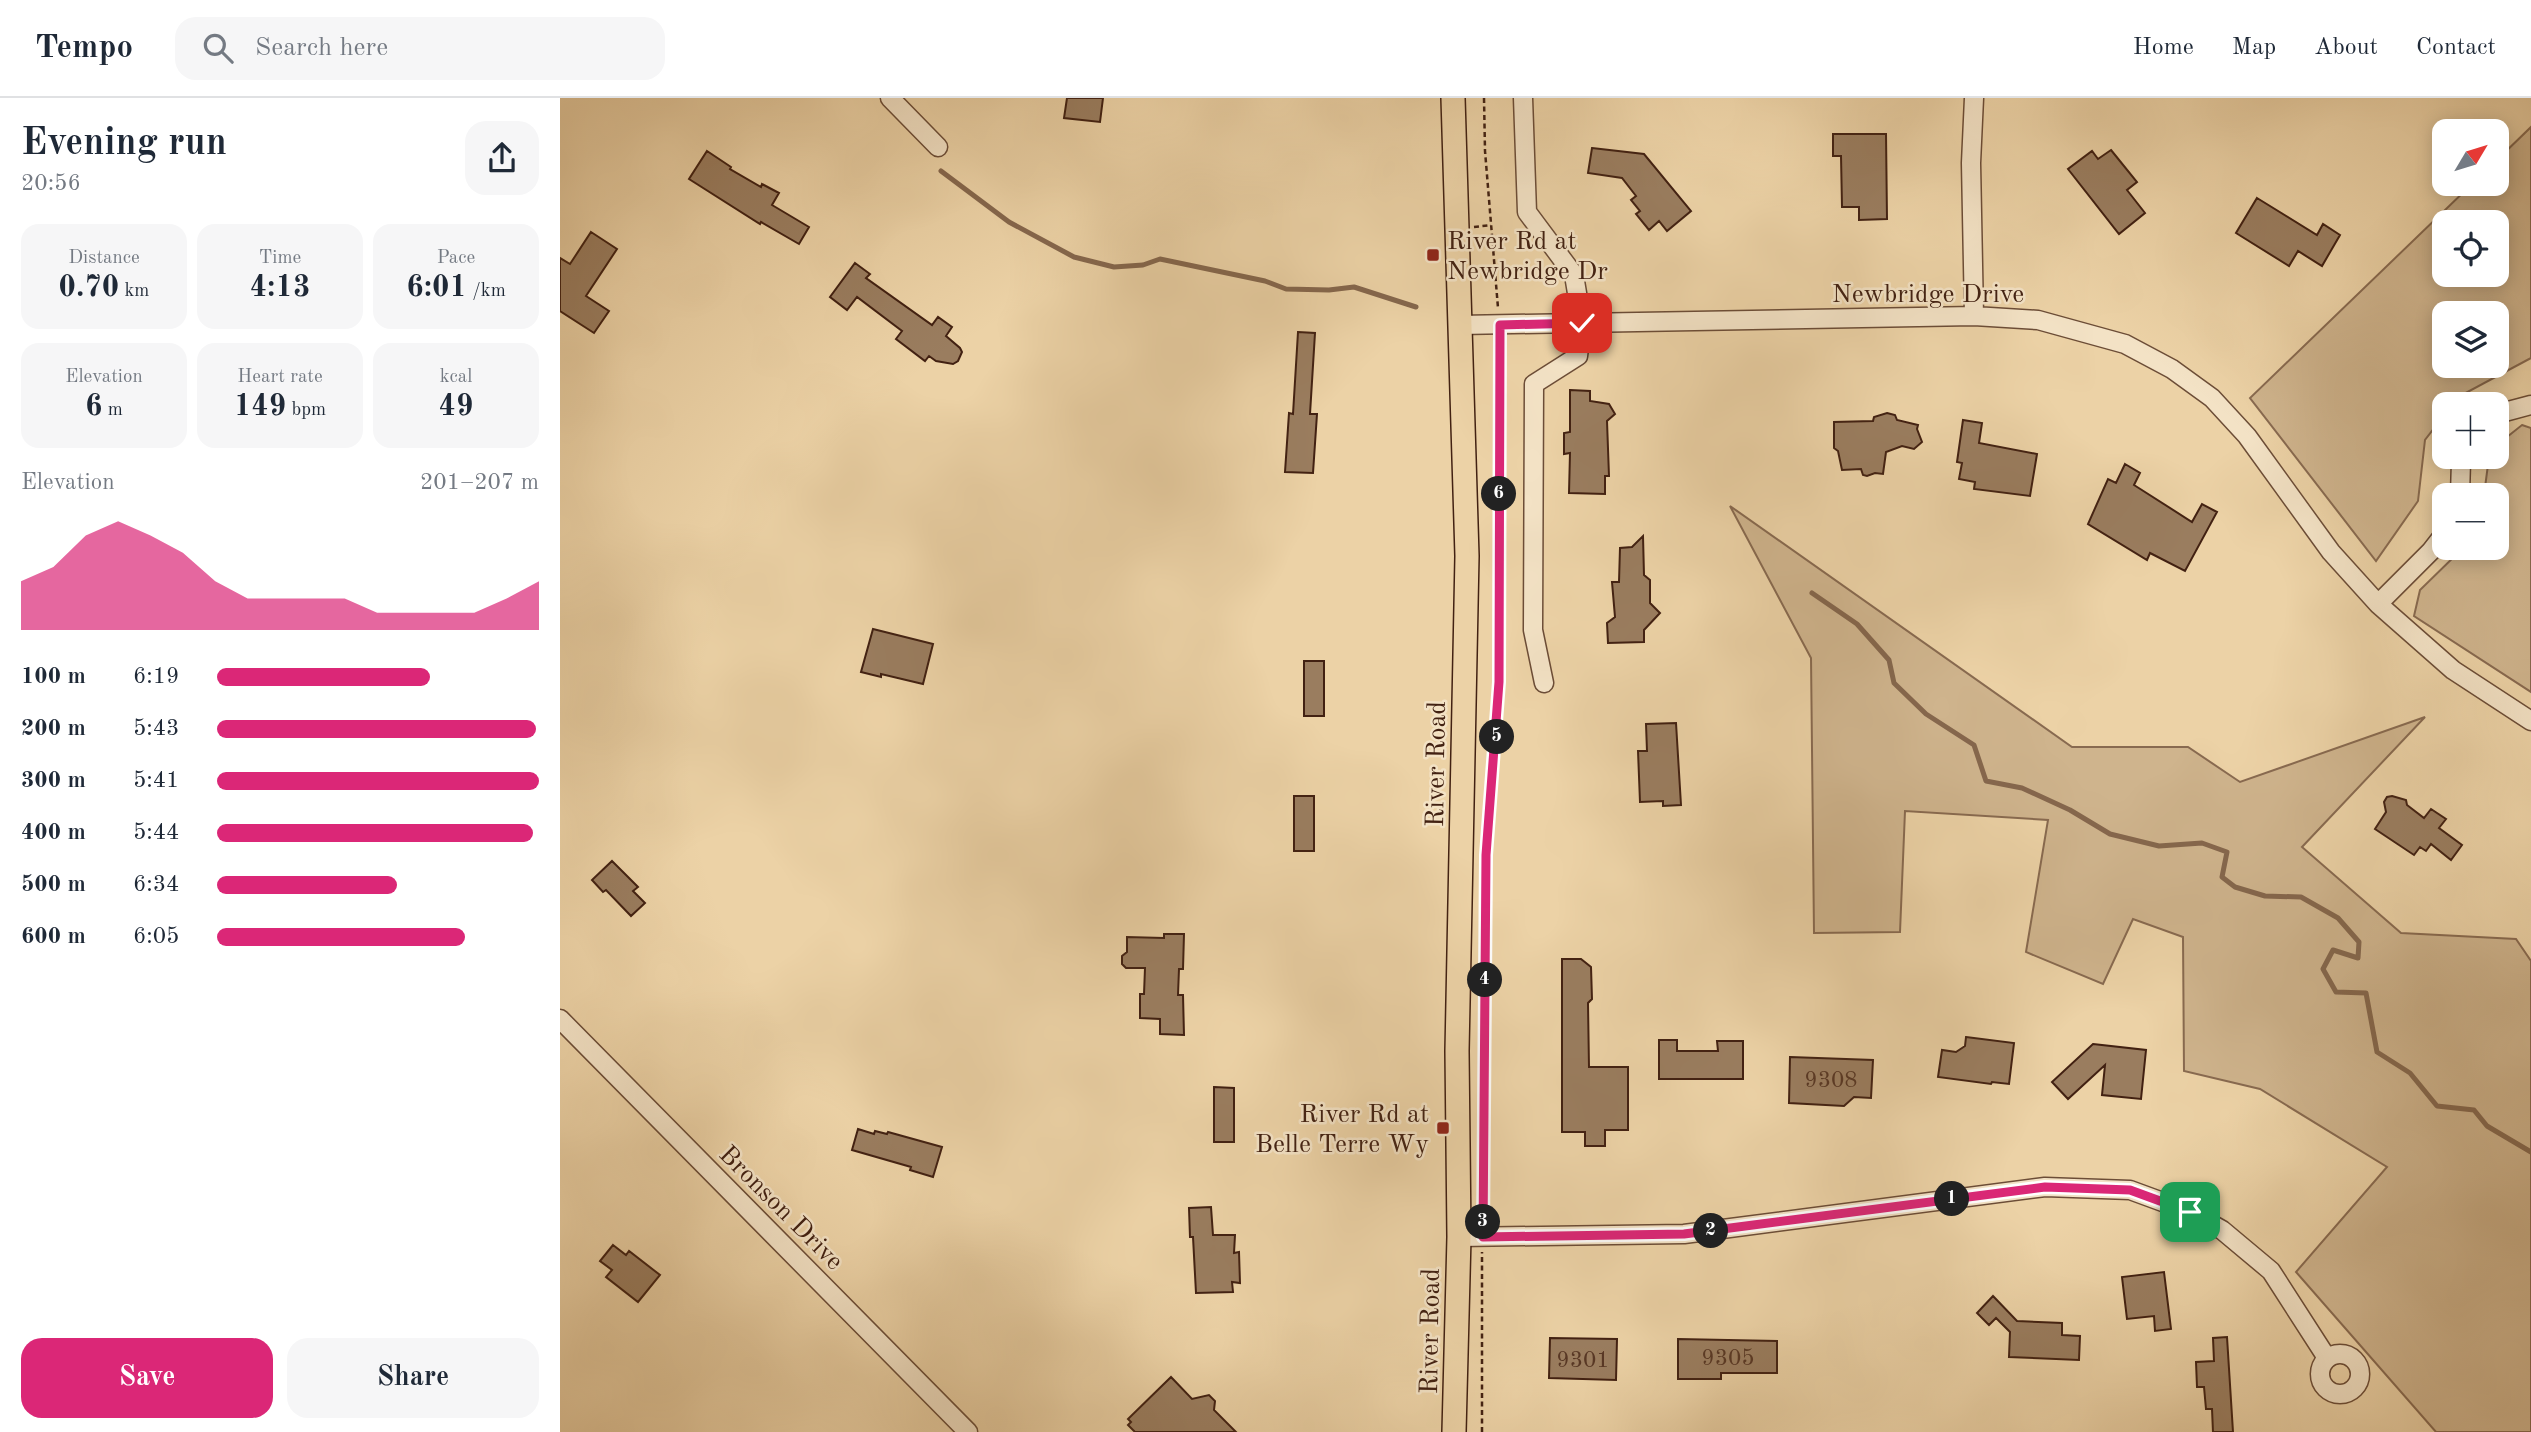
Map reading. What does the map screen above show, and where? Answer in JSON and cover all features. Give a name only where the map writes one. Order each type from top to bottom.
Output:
[{"type":"main road","name":"River Road","points":[[1453,98],[1467,556],[1457,1051],[1459,1237],[1454,1432]]},
{"type":"street","points":[[890,98],[938,147]]},
{"type":"street","points":[[1523,98],[1527,212],[1574,275],[1582,323],[1578,356],[1534,384],[1533,630],[1544,683]]},
{"type":"street","points":[[1974,98],[1971,163],[1974,316]]},
{"type":"street","name":"Newbridge Drive","points":[[1461,326],[1974,316],[2038,320],[2125,344],[2172,369],[2212,398],[2248,436],[2331,552],[2378,604],[2453,670],[2531,721]]},
{"type":"street","points":[[2509,411],[2531,405]]},
{"type":"street","points":[[2378,604],[2432,550]]},
{"type":"street","name":"Bronson Drive","points":[[560,1019],[968,1432]]},
{"type":"street","points":[[1459,1237],[1684,1234],[2045,1187],[2130,1190],[2190,1212],[2222,1230],[2271,1271],[2328,1358]]},
{"type":"path","points":[[1482,1432],[1486,855],[1499,682],[1500,325],[1485,151],[1484,98]]},
{"type":"shaded area","points":[[2531,127],[2531,358],[2509,370],[2509,301],[2432,301],[2432,378],[2494,378],[2467,392],[2432,392],[2432,431],[2425,440],[2418,501],[2376,561],[2250,398],[2432,223],[2432,287],[2509,287],[2509,210],[2445,210],[2460,196],[2510,196],[2510,147]]},
{"type":"shaded area","points":[[2522,425],[2531,428],[2531,692],[2414,616],[2420,590],[2451,560],[2509,560],[2509,483],[2486,483],[2487,469],[2509,469],[2509,435]]},
{"type":"shaded area","points":[[1730,506],[2072,747],[2188,747],[2240,782],[2425,717],[2302,847],[2401,933],[2516,939],[2531,961],[2531,1432],[2436,1432],[2296,1272],[2387,1167],[2260,1089],[2184,1071],[2183,937],[2133,919],[2103,984],[2026,952],[2048,820],[1905,811],[1900,932],[1814,933],[1811,658]]},
{"type":"building","points":[[1067,98],[1103,98],[1100,122],[1064,118]]},
{"type":"building","points":[[1833,134],[1886,134],[1887,219],[1859,220],[1859,207],[1842,207],[1841,156],[1833,156]]},
{"type":"building","points":[[1592,148],[1644,154],[1691,211],[1667,231],[1659,221],[1649,230],[1636,214],[1640,211],[1631,200],[1636,196],[1622,178],[1588,173]]},
{"type":"building","points":[[2111,150],[2137,182],[2127,190],[2145,213],[2119,234],[2068,169],[2092,151],[2098,159]]},
{"type":"building","points":[[707,151],[731,167],[730,169],[761,187],[762,184],[779,193],[772,205],[809,227],[799,244],[761,222],[760,224],[689,179]]},
{"type":"building","points":[[2257,198],[2317,235],[2323,224],[2340,235],[2322,266],[2298,251],[2289,266],[2236,233]]},
{"type":"building","points":[[591,232],[617,249],[586,296],[609,311],[594,333],[560,311],[560,258],[570,264]]},
{"type":"building","points":[[855,263],[870,274],[866,278],[932,325],[938,317],[952,327],[946,336],[962,352],[958,361],[953,364],[936,361],[929,356],[925,361],[896,339],[902,331],[857,297],[847,310],[830,297]]},
{"type":"building","points":[[1298,332],[1315,333],[1310,414],[1317,414],[1313,473],[1285,472],[1289,413],[1293,414]]},
{"type":"building","points":[[1570,390],[1590,391],[1590,401],[1609,404],[1615,414],[1607,421],[1609,476],[1605,476],[1605,494],[1569,493],[1570,453],[1564,454],[1564,433],[1570,432]]},
{"type":"building","points":[[1887,413],[1895,415],[1897,420],[1918,425],[1922,442],[1914,449],[1902,446],[1886,452],[1883,474],[1867,476],[1863,475],[1861,469],[1842,470],[1838,451],[1834,448],[1834,422],[1873,421],[1874,417]]},
{"type":"building","points":[[1963,420],[1982,423],[1979,443],[2037,454],[2030,496],[1974,489],[1975,482],[1959,479],[1962,463],[1957,462]]},
{"type":"building","points":[[2125,464],[2140,473],[2134,485],[2192,522],[2202,504],[2217,512],[2185,571],[2150,553],[2147,560],[2088,524],[2108,479],[2116,483]]},
{"type":"building","points":[[1643,536],[1644,575],[1650,580],[1650,603],[1660,613],[1644,630],[1644,642],[1608,643],[1607,623],[1615,617],[1612,582],[1619,582],[1620,548],[1632,547]]},
{"type":"building","points":[[873,629],[933,644],[923,684],[861,672]]},
{"type":"building","points":[[1304,661],[1324,661],[1324,716],[1304,716]]},
{"type":"building","points":[[1676,723],[1681,805],[1663,806],[1663,801],[1640,802],[1638,751],[1647,751],[1646,724]]},
{"type":"building","points":[[1294,796],[1314,796],[1314,851],[1294,851]]},
{"type":"building","points":[[2387,797],[2406,800],[2407,805],[2424,818],[2431,809],[2446,819],[2439,828],[2462,845],[2451,860],[2431,844],[2426,851],[2420,847],[2414,855],[2375,829],[2386,812],[2384,802]]},
{"type":"building","points":[[612,861],[638,887],[633,891],[645,903],[631,916],[606,890],[603,892],[592,880]]},
{"type":"building","points":[[1164,934],[1184,934],[1183,969],[1179,969],[1178,995],[1183,995],[1184,1035],[1160,1034],[1160,1019],[1140,1018],[1140,994],[1144,994],[1145,968],[1126,968],[1122,964],[1122,956],[1127,952],[1127,937],[1164,938]]},
{"type":"building","points":[[1562,959],[1581,959],[1591,967],[1592,999],[1588,1003],[1589,1067],[1628,1067],[1628,1130],[1605,1130],[1605,1146],[1585,1146],[1585,1132],[1562,1132]]},
{"type":"building","points":[[1966,1037],[2014,1043],[2009,1084],[1938,1077],[1942,1050],[1956,1052],[1965,1046]]},
{"type":"building","points":[[1659,1040],[1677,1040],[1677,1051],[1718,1051],[1717,1041],[1743,1041],[1743,1079],[1659,1079]]},
{"type":"building","points":[[2093,1044],[2146,1050],[2141,1099],[2102,1095],[2105,1065],[2068,1099],[2052,1082]]},
{"type":"building","points":[[1790,1057],[1873,1060],[1871,1098],[1854,1097],[1844,1106],[1789,1103]]},
{"type":"building","points":[[1214,1087],[1234,1088],[1234,1142],[1214,1142]]},
{"type":"building","points":[[858,1129],[874,1134],[875,1131],[888,1132],[942,1147],[933,1177],[910,1170],[911,1167],[852,1150]]},
{"type":"building","points":[[1211,1207],[1213,1235],[1235,1235],[1234,1253],[1239,1252],[1240,1283],[1232,1282],[1233,1292],[1196,1293],[1189,1208]]},
{"type":"building","points":[[613,1245],[626,1255],[629,1251],[660,1275],[638,1302],[606,1277],[612,1270],[600,1261]]},
{"type":"building","points":[[2164,1272],[2171,1329],[2155,1331],[2154,1316],[2127,1319],[2122,1277]]},
{"type":"building","points":[[1993,1296],[2017,1321],[2062,1323],[2062,1335],[2080,1336],[2079,1360],[2009,1357],[2010,1332],[1996,1318],[1989,1325],[1977,1313]]},
{"type":"building","points":[[2227,1337],[2233,1432],[2213,1432],[2212,1409],[2206,1409],[2204,1387],[2197,1387],[2196,1362],[2214,1361],[2213,1338]]},
{"type":"building","points":[[1550,1338],[1617,1339],[1616,1380],[1549,1378]]},
{"type":"building","points":[[1678,1339],[1777,1341],[1777,1373],[1721,1373],[1721,1379],[1678,1379]]},
{"type":"building","points":[[1171,1377],[1192,1399],[1209,1395],[1215,1401],[1214,1410],[1236,1432],[1135,1432],[1128,1425],[1131,1422],[1128,1419]]},
{"type":"waterway","points":[[941,171],[1009,222],[1074,257],[1114,267],[1143,265],[1160,259],[1265,281],[1286,289],[1329,290],[1354,287],[1416,307]]},
{"type":"waterway","points":[[1812,593],[1857,624],[1889,660],[1894,683],[1926,714],[1974,745],[1986,781],[2022,788],[2070,810],[2110,834],[2159,846],[2202,843],[2227,852],[2222,877],[2235,887],[2265,896],[2301,897],[2338,918],[2359,942],[2358,958],[2333,950],[2323,969],[2336,992],[2366,993],[2377,1052],[2410,1073],[2437,1106],[2474,1110],[2487,1126],[2531,1152]]},
{"type":"place","name":"River Rd at Newbridge Dr","points":[[1433,255]]},
{"type":"place","name":"River Rd at Belle Terre Wy","points":[[1443,1128]]},
{"type":"route","points":[[1582,323],[1500,325],[1499,682],[1486,855],[1483,1237],[1684,1234],[2045,1187],[2130,1190],[2190,1212]]}]
